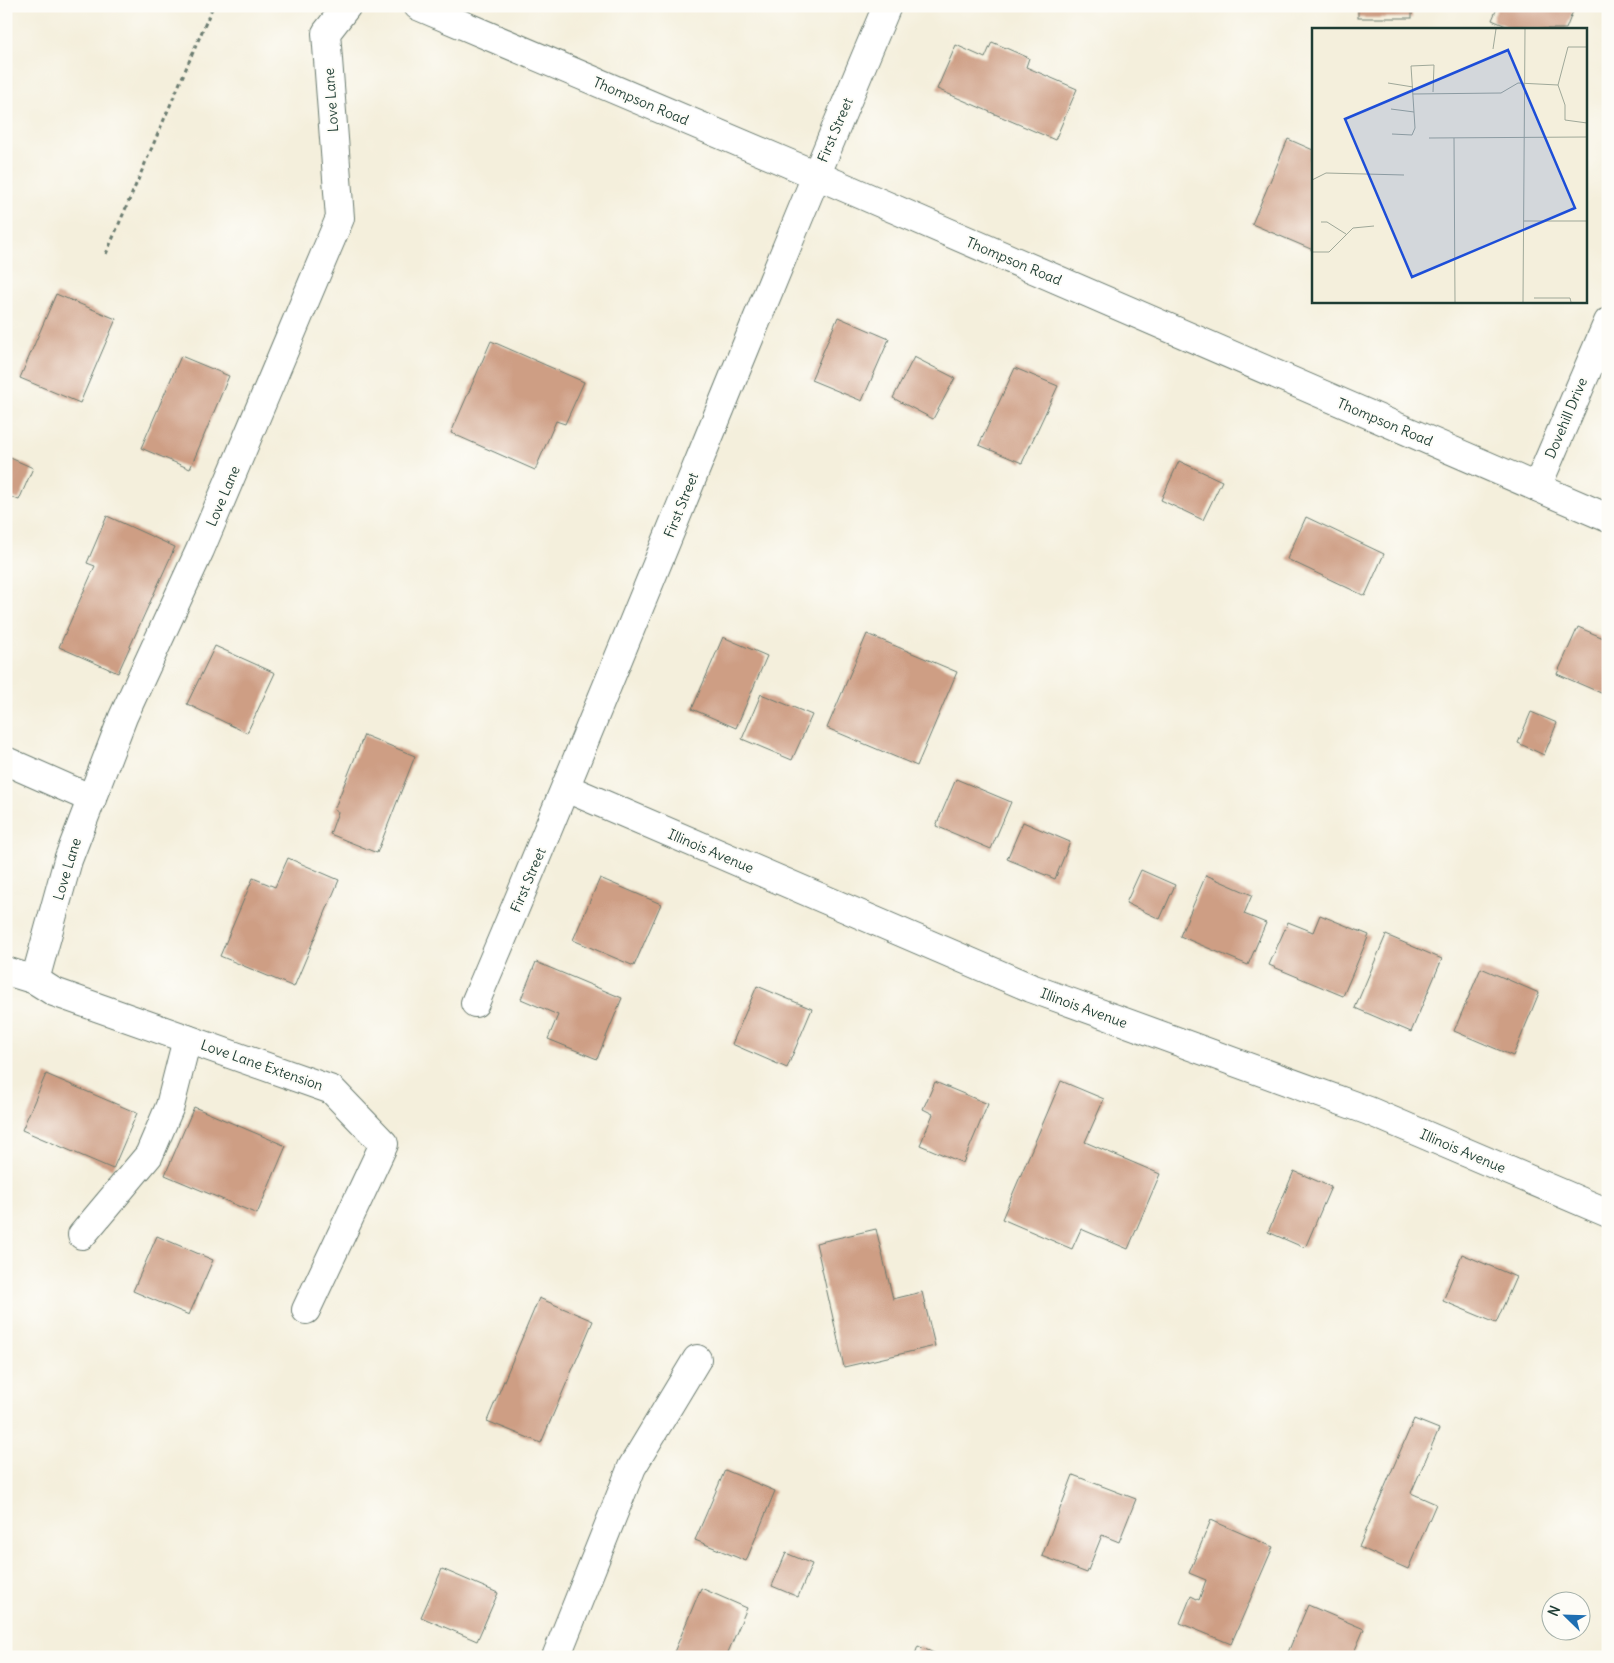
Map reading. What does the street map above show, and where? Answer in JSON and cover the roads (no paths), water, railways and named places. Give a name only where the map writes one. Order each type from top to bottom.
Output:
[{"type":"street","name":"Love Lane","points":[[36,980],[68,860],[123,717],[200,550],[340,218],[326,33],[347,6]]},
{"type":"street","name":"Thompson Road","points":[[418,6],[816,175],[1608,518]]},
{"type":"street","name":"First Street","points":[[475,1003],[566,788],[816,175],[887,6]]},
{"type":"street","name":"Dovehill Drive","points":[[1537,487],[1608,322]]},
{"type":"street","points":[[6,761],[92,799]]},
{"type":"street","name":"Illinois Avenue","points":[[566,788],[1032,988],[1369,1112],[1608,1213]]},
{"type":"street","name":"Love Lane Extension","points":[[6,971],[36,980],[54,992],[332,1090],[384,1144],[306,1310]]},
{"type":"street","points":[[82,1235],[149,1155],[170,1106],[187,1039]]},
{"type":"street","points":[[556,1657],[632,1467],[697,1359]]}]
